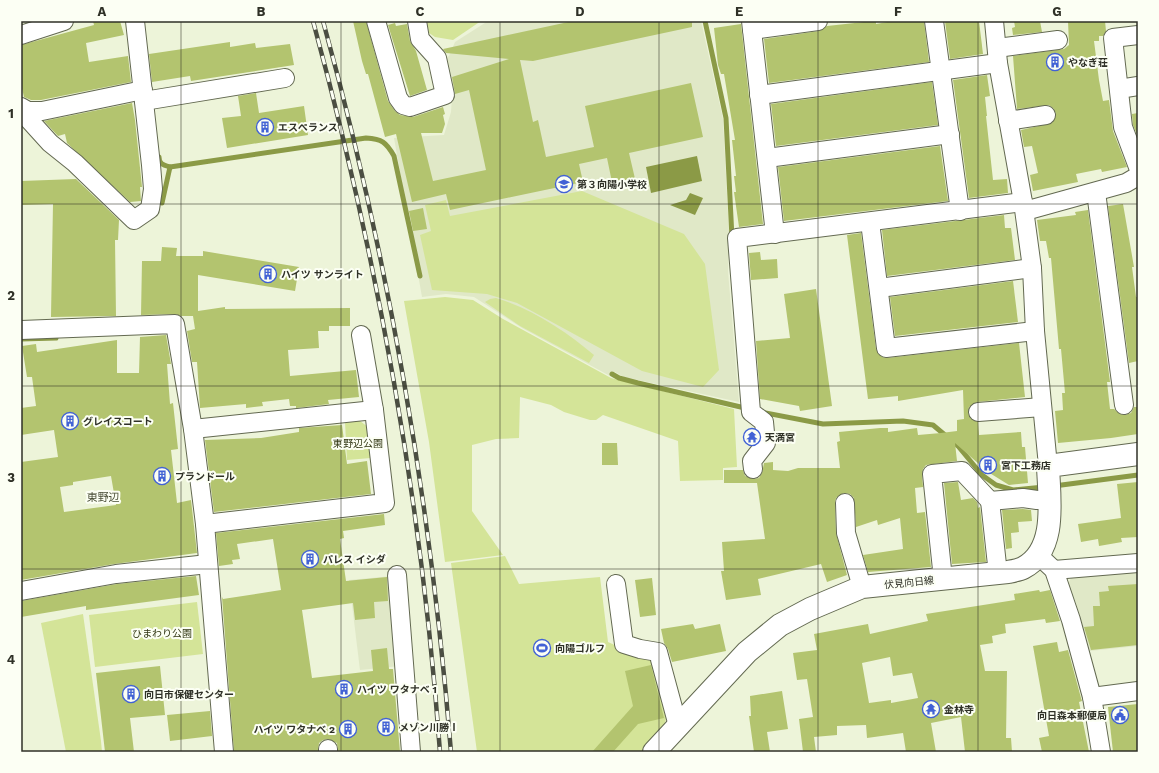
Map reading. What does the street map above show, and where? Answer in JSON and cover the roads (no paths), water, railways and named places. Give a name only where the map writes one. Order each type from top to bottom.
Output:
[{"type":"main road","points":[[1048,466],[1138,454]]},
{"type":"main road","name":"伏見向日線","points":[[654,752],[747,652],[780,625],[810,609],[862,587],[998,574],[1023,568],[1038,555],[1046,538],[1049,500],[1048,466]]},
{"type":"street","points":[[21,35],[64,21]]},
{"type":"street","points":[[21,111],[44,137],[75,163],[134,220],[150,209],[153,189],[135,21]]},
{"type":"street","points":[[376,21],[398,98],[403,105],[410,107],[445,95],[437,58],[420,39],[417,21]]},
{"type":"street","points":[[776,234],[751,25],[818,21]]},
{"type":"street","points":[[934,21],[960,211]]},
{"type":"street","points":[[994,21],[1008,121],[1024,207],[1032,268],[1035,331],[1048,466]]},
{"type":"street","points":[[1138,35],[1113,38],[1123,127],[1138,167]]},
{"type":"street","points":[[759,95],[941,71],[1058,40]]},
{"type":"street","points":[[21,107],[28,111],[42,111],[144,95],[285,78]]},
{"type":"street","points":[[1119,89],[1138,86]]},
{"type":"street","points":[[1008,121],[1046,115]]},
{"type":"street","points":[[767,158],[950,134]]},
{"type":"street","points":[[753,468],[752,461],[766,443],[764,422],[751,407],[737,238],[960,211],[1024,207],[1096,192],[1126,183],[1138,176]]},
{"type":"street","points":[[1096,192],[1124,405]]},
{"type":"street","points":[[870,222],[886,348],[1035,331]]},
{"type":"street","points":[[879,288],[1032,268]]},
{"type":"street","points":[[21,330],[175,324],[193,429],[204,524],[224,752]]},
{"type":"street","points":[[204,524],[385,503],[374,410],[361,335]]},
{"type":"street","points":[[978,412],[1042,407]]},
{"type":"street","points":[[193,429],[374,410]]},
{"type":"street","points":[[943,579],[932,474],[962,471],[990,501],[998,574]]},
{"type":"street","points":[[990,501],[1022,498],[1049,500]]},
{"type":"street","points":[[845,503],[846,533],[862,587]]},
{"type":"street","points":[[1038,555],[1054,570],[1072,620],[1092,697],[1101,752]]},
{"type":"street","points":[[1054,570],[1138,563]]},
{"type":"street","points":[[21,591],[116,574],[208,564]]},
{"type":"street","points":[[397,575],[411,752]]},
{"type":"street","points":[[616,584],[624,644],[640,649],[658,652],[678,726]]},
{"type":"street","points":[[1092,697],[1138,691]]},
{"type":"waterway","points":[[705,21],[726,118],[732,238]]},
{"type":"waterway","points":[[159,157],[162,164],[170,167],[366,138],[380,140],[386,144],[394,156],[420,276]]},
{"type":"waterway","points":[[162,203],[170,167]]},
{"type":"waterway","points":[[21,339],[56,338]]},
{"type":"waterway","points":[[612,374],[619,378],[638,383],[745,408]]},
{"type":"waterway","points":[[761,412],[823,424],[903,421],[933,425],[958,446],[982,475],[996,485],[1013,490],[1044,487]]},
{"type":"waterway","points":[[1054,486],[1138,475]]},
{"type":"railway","points":[[313,21],[358,201],[394,384],[422,567],[440,752]]},
{"type":"railway","points":[[323,21],[347,111],[368,201],[404,384],[432,567],[451,752]]},
{"type":"place","name":"やなぎ荘","points":[[1055,62]]},
{"type":"place","name":"エスぺランス","points":[[265,127]]},
{"type":"place","name":"第３向陽小学校","points":[[564,184]]},
{"type":"place","name":"ハイツ サンライト","points":[[268,274]]},
{"type":"place","name":"グレイスコート","points":[[70,421]]},
{"type":"place","name":"天満宮","points":[[752,437]]},
{"type":"place","name":"宮下工務店","points":[[988,465]]},
{"type":"place","name":"プランドール","points":[[162,476]]},
{"type":"place","name":"パレス イシダ","points":[[310,559]]},
{"type":"place","name":"向陽ゴルフ","points":[[542,648]]},
{"type":"place","name":"ハイツ ワタナベ 1","points":[[344,689]]},
{"type":"place","name":"向日市保健センター","points":[[131,694]]},
{"type":"place","name":"金林寺","points":[[931,709]]},
{"type":"place","name":"向日森本郵便局","points":[[1120,715]]},
{"type":"place","name":"メゾン川勝Ⅰ","points":[[386,727]]},
{"type":"place","name":"ハイツ ワタナベ 2","points":[[348,729]]},
{"type":"district","name":"東野辺","points":[[103,497]]},
{"type":"park label","name":"東野辺公園","points":[[358,443]]},
{"type":"park label","name":"ひまわり公園","points":[[162,633]]}]
